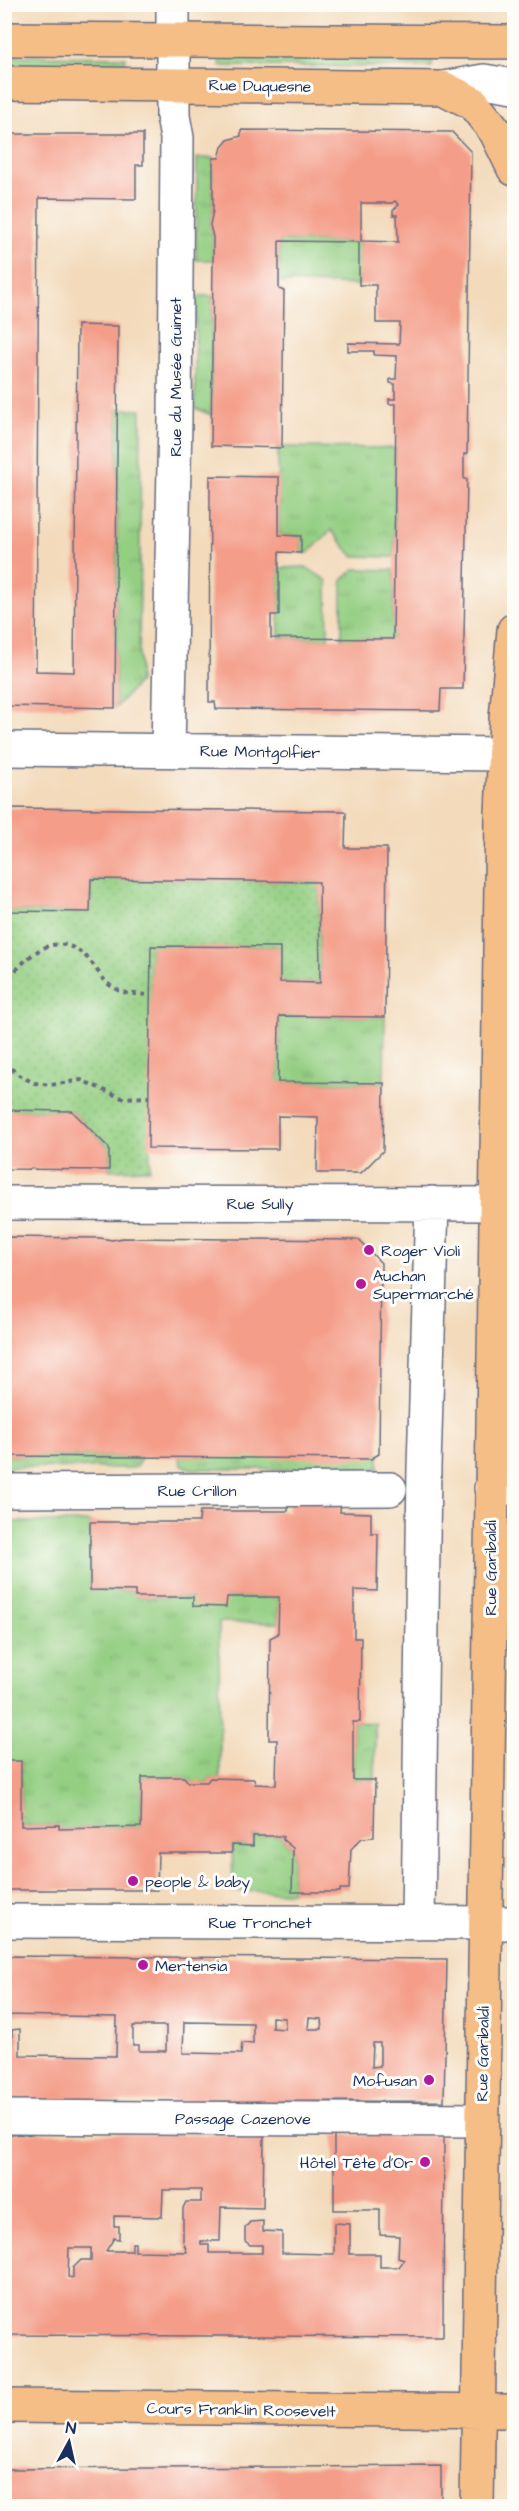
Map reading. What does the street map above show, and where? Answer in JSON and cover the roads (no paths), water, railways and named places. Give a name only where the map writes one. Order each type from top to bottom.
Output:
[{"type":"main road","points":[[4,39],[514,42]]},
{"type":"main road","name":"Rue Duquesne","points":[[4,83],[443,88]]},
{"type":"main road","points":[[443,88],[473,103],[496,132],[514,169]]},
{"type":"main road","name":"Rue Garibaldi","points":[[477,2506],[481,2120],[500,1923],[505,1204],[510,754],[514,630]]},
{"type":"main road","name":"Cours Franklin Roosevelt","points":[[4,2406],[514,2411]]},
{"type":"street","name":"Rue du Musée Guimet","points":[[168,750],[175,432],[177,138],[172,116],[173,4]]},
{"type":"street","name":"Rue Duquesne","points":[[443,88],[484,81],[514,86]]},
{"type":"street","name":"Rue Montgolfier","points":[[4,749],[510,754]]},
{"type":"street","name":"Rue Sully","points":[[4,1203],[505,1204]]},
{"type":"street","points":[[418,1923],[424,1467],[432,1203]]},
{"type":"street","name":"Rue Crillon","points":[[4,1491],[390,1488]]},
{"type":"street","name":"Rue Tronchet","points":[[4,1921],[500,1923]]},
{"type":"street","name":"Passage Cazenove","points":[[4,2117],[481,2120]]},
{"type":"place","name":"Roger Violi","points":[[369,1250]]},
{"type":"place","name":"Auchan Supermarché","points":[[361,1284]]},
{"type":"place","name":"people & baby","points":[[133,1881]]},
{"type":"place","name":"Mertensia","points":[[143,1965]]},
{"type":"place","name":"Mofusan","points":[[429,2080]]},
{"type":"place","name":"Hôtel Tête d'Or","points":[[425,2162]]}]
